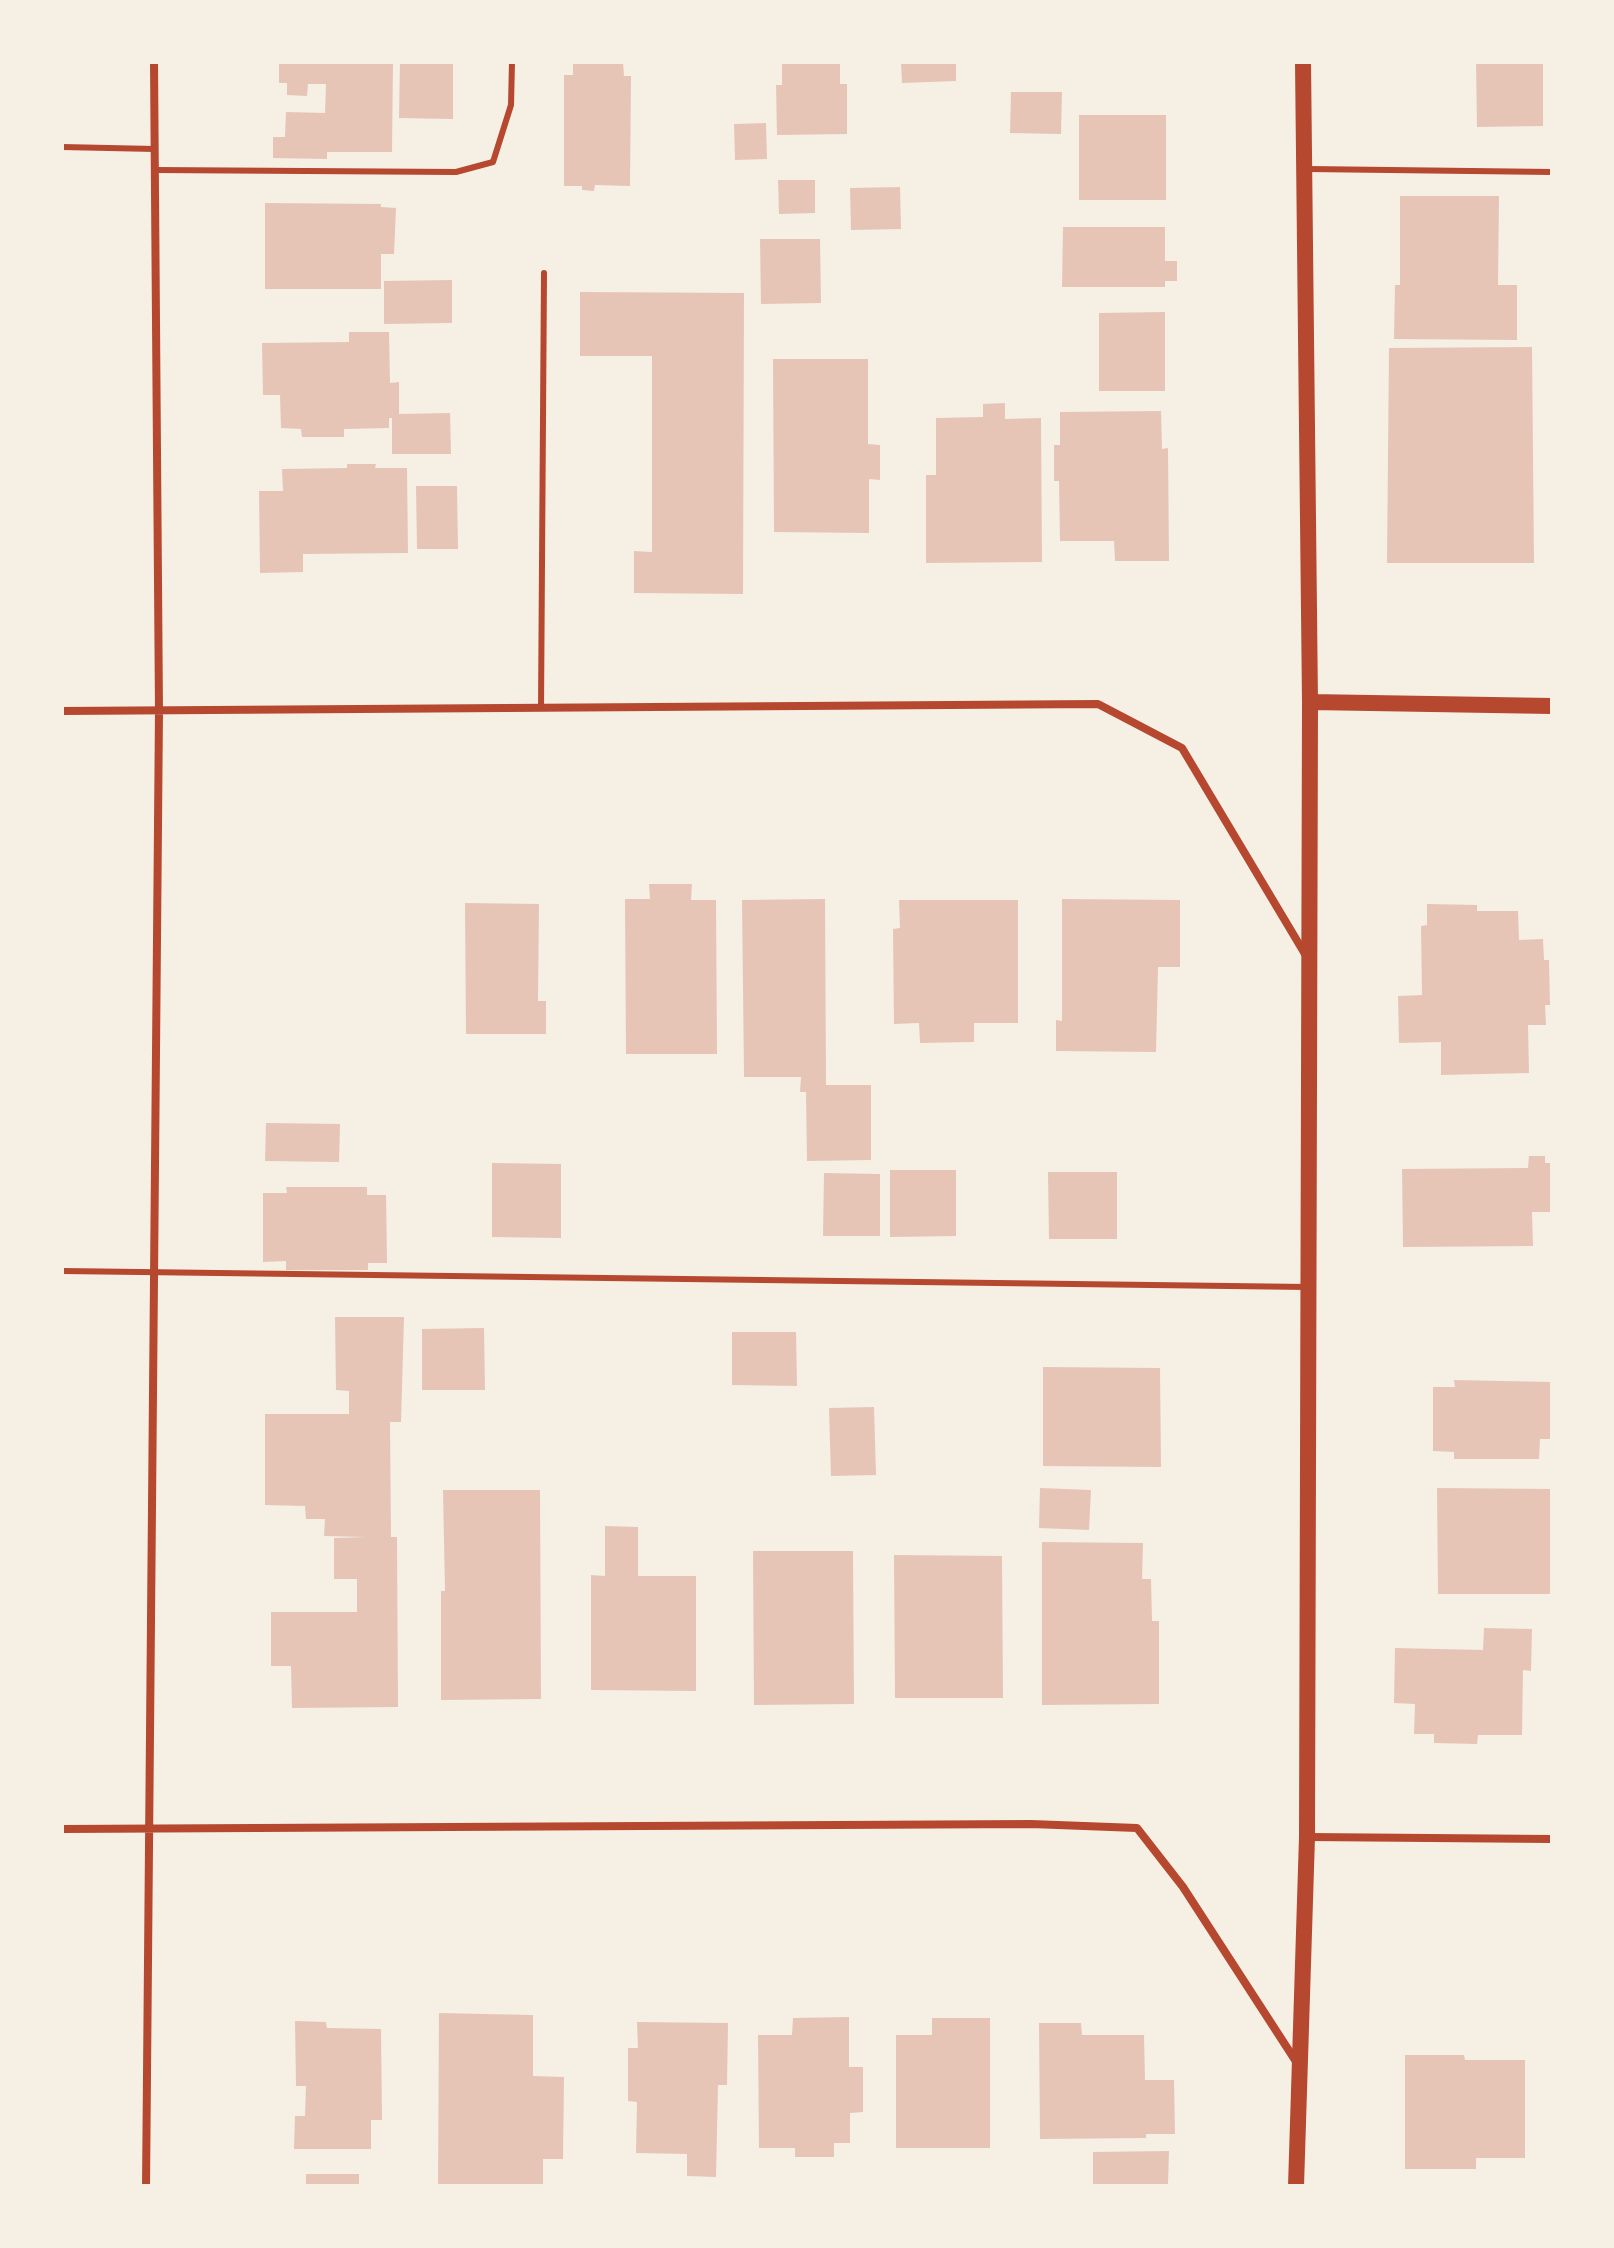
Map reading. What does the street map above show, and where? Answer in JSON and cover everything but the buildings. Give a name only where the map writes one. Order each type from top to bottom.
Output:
[{"type":"main road","points":[[1296,2186],[1307,1837],[1310,702],[1303,62]]},
{"type":"main road","points":[[1310,702],[1552,706]]},
{"type":"street","points":[[146,2186],[159,711],[154,62]]},
{"type":"street","points":[[62,711],[1098,704],[1182,748],[1308,959]]},
{"type":"street","points":[[62,1829],[1031,1824],[1137,1828],[1183,1887],[1298,2064]]},
{"type":"street","points":[[1307,1837],[1552,1839]]},
{"type":"lane","points":[[155,170],[456,172],[493,162],[511,105],[512,62]]},
{"type":"lane","points":[[62,147],[155,149]]},
{"type":"lane","points":[[1304,169],[1552,172]]},
{"type":"lane","points":[[541,708],[544,273]]},
{"type":"lane","points":[[62,1271],[1307,1287]]}]
